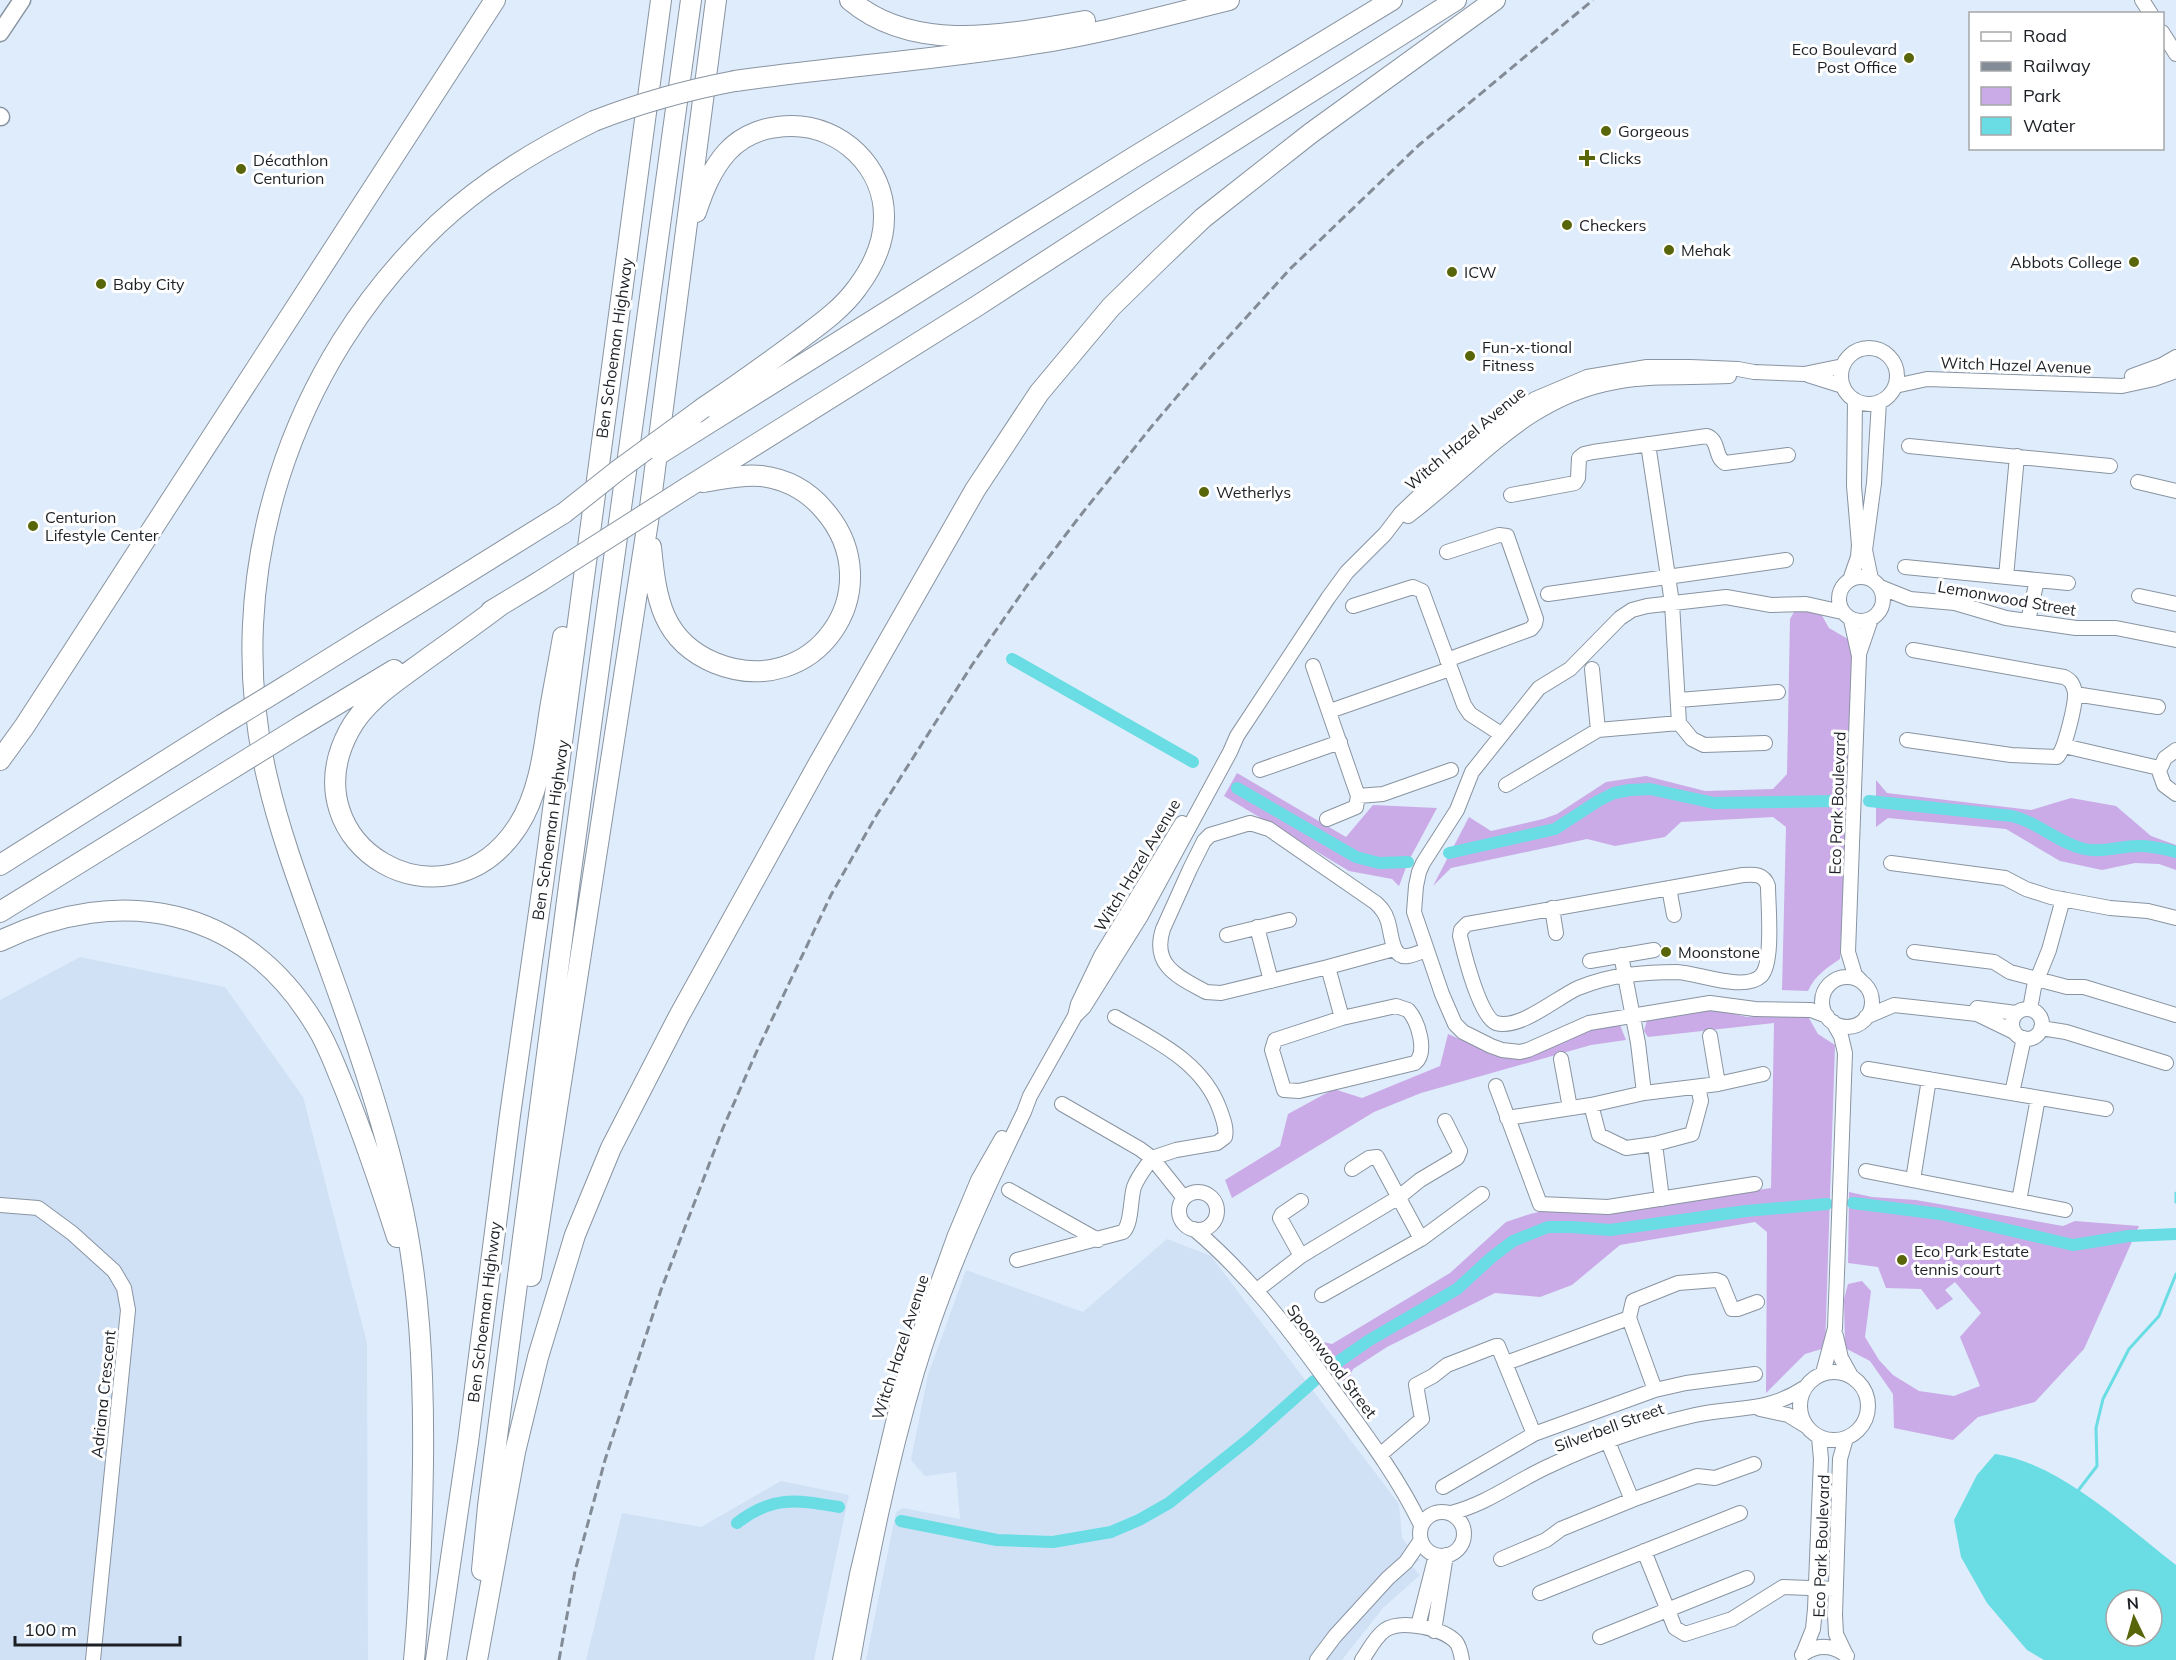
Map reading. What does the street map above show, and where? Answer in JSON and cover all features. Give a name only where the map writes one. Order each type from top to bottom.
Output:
[{"type":"highway","points":[[0,760],[24,727],[495,0]]},
{"type":"highway","name":"Ben Schoeman Highway","points":[[436,1660],[468,1443],[508,1126],[544,877],[662,0]]},
{"type":"highway","name":"Ben Schoeman Highway","points":[[474,1660],[488,1506],[569,890],[691,0]]},
{"type":"highway","points":[[488,1506],[509,1414],[649,515],[716,0]]},
{"type":"highway","points":[[850,0],[876,17],[894,25],[920,32],[965,36],[1062,25],[1180,0]]},
{"type":"highway","points":[[414,1660],[422,1517],[424,1388],[416,1300],[400,1193],[356,1040],[276,812],[258,735],[251,653],[257,569],[285,457],[304,411],[345,334],[402,260],[440,222],[481,189],[526,158],[594,121],[633,105],[700,87],[1036,44],[1229,0]]},
{"type":"highway","points":[[0,865],[222,724],[1134,157],[1392,0]]},
{"type":"highway","points":[[0,912],[538,582],[1456,0]]},
{"type":"highway","points":[[474,1660],[515,1452],[538,1358],[575,1234],[611,1148],[679,1016],[819,763],[975,490],[1039,393],[1111,307],[1159,260],[1203,219],[1311,133],[1495,0]]},
{"type":"highway","points":[[564,513],[607,478],[821,323],[855,291],[865,277],[880,246],[885,216],[879,190],[864,161],[843,141],[828,132],[814,128],[791,126],[768,128],[753,133],[738,142],[713,170],[704,189],[696,212],[678,299]]},
{"type":"highway","points":[[501,605],[383,691],[350,729],[341,748],[335,778],[339,809],[351,834],[361,847],[378,861],[393,869],[410,875],[438,877],[471,869],[498,850],[519,825],[528,807],[541,762],[569,602],[599,459]]},
{"type":"highway","points":[[649,515],[657,597],[662,614],[670,628],[684,644],[707,660],[725,667],[752,672],[781,669],[811,654],[832,633],[845,606],[849,589],[848,559],[838,528],[816,500],[799,488],[780,480],[749,476],[690,485]]},
{"type":"highway","points":[[0,941],[35,926],[70,916],[120,909],[177,916],[208,927],[230,938],[266,964],[298,1000],[327,1047],[364,1135],[416,1300]]},
{"type":"main road","points":[[0,33],[21,0]]},
{"type":"street","points":[[2164,34],[2176,54]]},
{"type":"street","points":[[1866,348],[1882,351],[1890,357],[1894,365],[1895,386],[1888,396],[1879,402],[1855,400],[1843,386],[1841,380],[1843,366],[1851,354],[1866,348]]},
{"type":"street","name":"Witch Hazel Avenue","points":[[2104,384],[2145,372],[2176,357]]},
{"type":"street","name":"Witch Hazel Avenue","points":[[1894,365],[1927,379]]},
{"type":"street","name":"Witch Hazel Avenue","points":[[853,1660],[885,1496],[918,1370],[939,1307],[973,1219],[1030,1096],[1075,1016],[1084,1007],[1130,936],[1237,736],[1328,597],[1347,572],[1385,534],[1424,505],[1518,425],[1540,409],[1562,398],[1590,387],[1636,379],[1731,376],[1754,372],[1804,374],[1843,366]]},
{"type":"street","name":"Witch Hazel Avenue","points":[[1895,386],[1927,379],[2112,386],[2134,384],[2176,371]]},
{"type":"street","name":"Witch Hazel Avenue","points":[[1804,374],[1843,386]]},
{"type":"street","points":[[1850,580],[1858,557],[1859,545],[1854,486],[1855,400]]},
{"type":"street","points":[[1806,604],[1861,622],[1876,614],[1883,598],[1875,583],[1865,550],[1874,483],[1879,402]]},
{"type":"street","points":[[1511,495],[1575,483],[1578,478],[1579,458],[1584,454],[1648,444],[1710,437],[1714,441],[1720,459],[1725,463],[1788,454]]},
{"type":"street","points":[[1648,444],[1672,603],[1679,723],[1692,739],[1704,745],[1765,743]]},
{"type":"street","points":[[1909,446],[2110,466]]},
{"type":"street","points":[[2006,577],[2017,456]]},
{"type":"street","points":[[2138,482],[2176,491]]},
{"type":"street","points":[[1330,711],[1531,630],[1536,622],[1536,615],[1507,536],[1499,535],[1447,552]]},
{"type":"street","points":[[1548,594],[1786,560]]},
{"type":"street","points":[[1905,567],[2068,583]]},
{"type":"street","points":[[1847,616],[1838,600],[1845,583],[1860,577],[1875,583]]},
{"type":"street","points":[[2028,621],[2037,580]]},
{"type":"street","name":"Lemonwood Street","points":[[1875,583],[1910,599],[1952,602],[1997,616],[2076,628],[2116,628],[2174,641]]},
{"type":"street","points":[[1353,606],[1405,589],[1413,587],[1419,589],[1428,604],[1448,664],[1468,711],[1501,735]]},
{"type":"street","points":[[1839,593],[1806,604],[1771,605],[1725,597],[1672,603],[1638,608],[1620,618],[1570,669],[1539,688],[1472,772],[1457,810],[1423,862],[1416,886],[1414,912],[1442,994],[1455,1024],[1470,1036],[1502,1050],[1520,1052],[1528,1050],[1580,1026],[1710,1003],[1755,1009],[1811,1010],[1830,1019],[1848,1026],[1894,1005],[1977,1014],[2019,1035],[2034,1036],[2041,1028],[2040,1018],[2035,1011],[2025,1009],[2016,1013],[1881,996],[1864,984],[1852,978],[1843,977],[1834,980],[1824,993],[1822,1001],[1830,1019],[1841,1036],[1845,1053],[1835,1328],[1839,1353],[1851,1376]]},
{"type":"street","points":[[2139,596],[2176,604]]},
{"type":"street","name":"Lemonwood Street","points":[[1876,614],[1910,599]]},
{"type":"street","name":"Eco Park Boulevard","points":[[1859,656],[1876,614]]},
{"type":"street","name":"Eco Park Boulevard","points":[[1834,980],[1840,974],[1848,952],[1859,656],[1847,616]]},
{"type":"street","points":[[1907,740],[1999,753],[2058,756],[2064,746],[2075,694],[2070,680],[2064,677],[1912,650]]},
{"type":"street","points":[[1313,666],[1358,796],[1356,807],[1328,819]]},
{"type":"street","points":[[1592,669],[1598,730]]},
{"type":"street","points":[[1679,700],[1778,692]]},
{"type":"street","points":[[2075,694],[2158,707]]},
{"type":"street","points":[[1506,785],[1598,730],[1679,723]]},
{"type":"street","points":[[1260,770],[1340,742]]},
{"type":"street","points":[[2064,746],[2159,768]]},
{"type":"street","points":[[2176,750],[2164,758],[2159,768],[2161,781],[2176,794]]},
{"type":"street","points":[[1358,796],[1383,794],[1451,770]]},
{"type":"street","points":[[1394,949],[1221,993],[1206,992],[1171,971],[1161,955],[1159,945],[1163,929],[1204,841],[1218,831],[1250,823],[1269,829],[1376,903],[1388,920],[1394,949],[1400,955],[1406,957],[1426,950]]},
{"type":"street","points":[[1891,863],[2005,878],[2026,889],[2063,899],[2110,908],[2138,909],[2176,918]]},
{"type":"street","points":[[1743,875],[1758,875],[1765,880],[1768,886],[1769,953],[1763,974],[1753,981],[1738,981],[1679,972],[1625,975],[1580,988],[1518,1022],[1501,1024],[1491,1020],[1477,993],[1462,946],[1461,930],[1467,924],[1475,921],[1552,908],[1743,875]]},
{"type":"street","points":[[1669,888],[1674,915]]},
{"type":"street","points":[[2030,1009],[2063,899]]},
{"type":"street","points":[[1552,908],[1556,933]]},
{"type":"street","points":[[1227,935],[1289,920]]},
{"type":"street","points":[[1257,927],[1271,981]]},
{"type":"street","points":[[1590,961],[1654,950]]},
{"type":"street","name":"Eco Park Boulevard","points":[[1848,952],[1855,975],[1864,984]]},
{"type":"street","points":[[1914,952],[1994,962],[2006,970],[2067,987],[2084,987],[2176,1014]]},
{"type":"street","points":[[1621,955],[1644,1093]]},
{"type":"street","points":[[1328,967],[1342,1018]]},
{"type":"street","points":[[1845,1053],[1853,1034],[1865,1019],[1872,1002],[1864,984]]},
{"type":"street","points":[[1789,1008],[1815,1000],[1824,993]]},
{"type":"street","points":[[1396,1006],[1404,1007],[1412,1014],[1416,1022],[1422,1050],[1420,1056],[1415,1063],[1408,1066],[1299,1091],[1284,1090],[1272,1050],[1275,1040],[1342,1018],[1396,1006]]},
{"type":"street","points":[[2012,1093],[2019,1035],[2012,1022],[2016,1013]]},
{"type":"street","points":[[1017,1260],[1098,1240],[1126,1230],[1129,1225],[1134,1187],[1152,1158],[1176,1150],[1222,1141],[1225,1137],[1225,1126],[1212,1092],[1191,1066],[1170,1049],[1115,1017]]},
{"type":"street","points":[[2041,1028],[2066,1032],[2166,1063]]},
{"type":"street","points":[[1710,1036],[1718,1084]]},
{"type":"street","points":[[1561,1059],[1570,1108]]},
{"type":"street","points":[[1868,1069],[2106,1109]]},
{"type":"street","points":[[1507,1118],[1591,1105],[1644,1093],[1718,1084],[1763,1074]]},
{"type":"street","points":[[1913,1180],[1929,1079]]},
{"type":"street","points":[[1496,1086],[1539,1203],[1608,1207],[1755,1184]]},
{"type":"street","points":[[1591,1105],[1599,1135],[1626,1149],[1692,1134],[1700,1103],[1698,1087]]},
{"type":"street","name":"Witch Hazel Avenue","points":[[840,1660],[904,1376],[955,1235],[978,1180],[1018,1109],[1030,1096]]},
{"type":"street","points":[[2019,1201],[2038,1098]]},
{"type":"street","points":[[1062,1104],[1152,1158],[1184,1198]]},
{"type":"street","points":[[1257,1290],[1301,1256],[1399,1197],[1420,1180],[1460,1156],[1460,1151],[1445,1121]]},
{"type":"street","points":[[1654,1144],[1662,1198]]},
{"type":"street","points":[[1352,1169],[1369,1158],[1377,1157],[1421,1239]]},
{"type":"street","points":[[1866,1171],[2065,1210]]},
{"type":"street","points":[[1009,1190],[1098,1240]]},
{"type":"street","points":[[1215,1218],[1210,1225],[1194,1229],[1186,1226],[1181,1219],[1179,1209],[1184,1198],[1193,1192],[1207,1194],[1216,1205],[1215,1218],[1222,1252]]},
{"type":"street","points":[[1322,1295],[1421,1239],[1482,1194]]},
{"type":"street","points":[[1301,1201],[1282,1214],[1280,1218],[1301,1256]]},
{"type":"street","name":"Adriana Crescent","points":[[0,1205],[28,1206],[48,1214],[114,1271],[124,1288],[128,1310],[93,1660]]},
{"type":"street","name":"Spoonwood Street","points":[[1194,1229],[1222,1252],[1257,1290],[1381,1454],[1407,1496],[1421,1526]]},
{"type":"street","points":[[1655,1390],[1629,1318],[1632,1304],[1636,1299],[1678,1283],[1719,1280],[1732,1309],[1757,1302]]},
{"type":"street","points":[[1506,1363],[1629,1318]]},
{"type":"street","points":[[1823,1373],[1835,1328]]},
{"type":"street","points":[[1381,1454],[1422,1419],[1416,1385],[1447,1365],[1496,1346],[1506,1363],[1534,1434]]},
{"type":"street","points":[[1842,1372],[1851,1376],[1860,1383],[1865,1392],[1868,1403],[1863,1424],[1846,1438],[1819,1437],[1807,1427],[1802,1418],[1799,1408],[1804,1388],[1812,1379],[1823,1373],[1842,1372]]},
{"type":"street","points":[[1443,1486],[1534,1434],[1655,1390],[1686,1383],[1755,1374]]},
{"type":"street","name":"Silverbell Street","points":[[1444,1513],[1483,1503],[1549,1466],[1653,1426],[1697,1415],[1755,1408],[1790,1398],[1804,1388]]},
{"type":"street","name":"Silverbell Street","points":[[1755,1408],[1788,1415],[1807,1427]]},
{"type":"street","name":"Eco Park Boulevard","points":[[1801,1657],[1813,1629],[1821,1459],[1819,1437]]},
{"type":"street","name":"Eco Park Boulevard","points":[[1846,1438],[1840,1459],[1835,1589],[1836,1634],[1848,1657]]},
{"type":"street","points":[[1608,1442],[1632,1500]]},
{"type":"street","points":[[1501,1559],[1546,1540],[1561,1529],[1632,1500],[1697,1476],[1715,1478],[1754,1464]]},
{"type":"street","points":[[1406,1562],[1451,1554],[1460,1548],[1464,1541],[1464,1530],[1460,1520],[1407,1496]]},
{"type":"street","name":"Silverbell Street","points":[[1464,1530],[1483,1503]]},
{"type":"street","points":[[1438,1555],[1423,1546],[1421,1526],[1430,1515],[1444,1513]]},
{"type":"street","points":[[1540,1593],[1740,1513]]},
{"type":"street","points":[[1317,1660],[1335,1636],[1388,1578],[1406,1562],[1421,1540]]},
{"type":"street","points":[[1644,1551],[1675,1628],[1685,1634],[1739,1616],[1783,1587],[1835,1589]]},
{"type":"street","points":[[1418,1626],[1438,1555]]},
{"type":"street","points":[[1434,1632],[1438,1555]]},
{"type":"street","points":[[1600,1637],[1747,1578]]},
{"type":"street","points":[[1362,1660],[1377,1636],[1385,1629],[1406,1623],[1456,1642],[1462,1660]]},
{"type":"street","points":[[1801,1657],[1813,1648],[1824,1646],[1836,1648],[1848,1657]]},
{"type":"shaded area","points":[[80,957],[225,987],[303,1097],[367,1343],[368,1660],[0,1660],[0,1000]]},
{"type":"shaded area","points":[[1167,1239],[1211,1256],[1399,1504],[1402,1538],[1420,1560],[1412,1566],[1420,1575],[1383,1608],[1342,1660],[866,1660],[896,1512],[903,1508],[960,1519],[956,1472],[925,1476],[911,1460],[928,1375],[966,1270],[1083,1312]]},
{"type":"shaded area","points":[[781,1481],[849,1495],[814,1660],[586,1660],[622,1513],[701,1527]]},
{"type":"green space","points":[[1794,612],[1820,612],[1829,628],[1853,642],[1840,959],[1818,976],[1808,991],[1782,990],[1786,827],[1773,817],[1681,822],[1665,837],[1615,846],[1587,839],[1451,868],[1433,886],[1469,817],[1491,831],[1543,819],[1557,814],[1606,782],[1646,776],[1705,791],[1773,789],[1787,774],[1790,619]]},
{"type":"green space","points":[[1237,773],[1346,837],[1373,805],[1437,808],[1408,862],[1399,886],[1392,879],[1349,871],[1224,796]]},
{"type":"green space","points":[[1876,780],[1887,793],[2031,810],[2071,798],[2116,806],[2151,836],[2176,845],[2176,870],[2159,864],[2135,863],[2102,870],[2060,861],[2006,829],[1888,818],[1876,827]]},
{"type":"green space","points":[[1713,1009],[1747,1017],[1806,1013],[1818,1034],[1835,1045],[1825,1348],[1805,1354],[1766,1393],[1767,1232],[1755,1222],[1620,1245],[1572,1285],[1540,1297],[1495,1293],[1387,1347],[1353,1369],[1346,1385],[1315,1340],[1332,1344],[1450,1273],[1506,1222],[1557,1208],[1611,1214],[1771,1188],[1774,1023],[1648,1037],[1644,1031],[1647,1020]]},
{"type":"green space","points":[[1620,1025],[1626,1040],[1591,1045],[1421,1093],[1374,1112],[1232,1198],[1225,1180],[1280,1146],[1288,1114],[1334,1089],[1362,1098],[1440,1066],[1448,1034],[1502,1057],[1525,1058],[1582,1031]]},
{"type":"green space","points":[[1849,1192],[1872,1197],[1916,1200],[2063,1226],[2075,1221],[2139,1226],[2084,1349],[2035,1402],[1978,1417],[1953,1440],[1894,1428],[1893,1394],[1870,1361],[1845,1348],[1844,1299],[1848,1284],[1862,1281],[1871,1291],[1865,1337],[1879,1360],[1893,1375],[1919,1391],[1954,1396],[1980,1386],[1960,1337],[1981,1313],[1955,1282],[1945,1290],[1953,1299],[1937,1310],[1921,1289],[1886,1288],[1878,1267],[1848,1263]]},
{"type":"water","points":[[1995,1454],[2044,1470],[2091,1498],[2176,1565],[2176,1660],[2044,1660],[2027,1650],[1987,1603],[1961,1557],[1954,1520],[1977,1475]]},
{"type":"waterway","points":[[1012,659],[1193,762]]},
{"type":"waterway","points":[[1237,788],[1356,857],[1379,863],[1408,862]]},
{"type":"waterway","points":[[1449,853],[1555,829],[1598,801],[1614,793],[1630,790],[1650,789],[1714,803],[1836,801]]},
{"type":"waterway","points":[[1869,801],[2012,816],[2084,849],[2144,846],[2176,852]]},
{"type":"waterway","points":[[2176,1193],[2176,1202]]},
{"type":"waterway","points":[[1853,1203],[1940,1214],[2073,1245],[2129,1236],[2176,1234]]},
{"type":"waterway","points":[[1338,1362],[1368,1341],[1457,1289],[1513,1241],[1548,1227],[1610,1230],[1746,1211],[1827,1204]]},
{"type":"waterway","points":[[2077,1492],[2097,1466],[2096,1428],[2103,1399],[2129,1349],[2159,1316],[2176,1274]]},
{"type":"waterway","points":[[901,1521],[997,1540],[1053,1542],[1111,1532],[1169,1503],[1249,1439],[1314,1381]]},
{"type":"waterway","points":[[737,1523],[762,1508],[786,1502],[839,1507]]},
{"type":"railway","points":[[559,1660],[575,1571],[605,1460],[661,1290],[723,1128],[756,1053],[831,895],[876,816],[972,665],[1026,587],[1152,426],[1215,352],[1290,269],[1419,145],[1593,0]]},
{"type":"place","name":"Eco Boulevard Post Office","points":[[1909,58]]},
{"type":"place","name":"Gorgeous","points":[[1606,131]]},
{"type":"place","name":"Clicks","points":[[1587,158]]},
{"type":"place","name":"Décathlon Centurion","points":[[241,169]]},
{"type":"place","name":"Checkers","points":[[1567,225]]},
{"type":"place","name":"Mehak","points":[[1669,250]]},
{"type":"place","name":"Abbots College","points":[[2134,262]]},
{"type":"place","name":"ICW","points":[[1452,272]]},
{"type":"place","name":"Baby City","points":[[101,284]]},
{"type":"place","name":"Fun-x-tional Fitness","points":[[1470,356]]},
{"type":"place","name":"Wetherlys","points":[[1204,492]]},
{"type":"place","name":"Centurion Lifestyle Center","points":[[33,526]]},
{"type":"place","name":"Moonstone","points":[[1666,952]]},
{"type":"place","name":"Eco Park Estate tennis court","points":[[1902,1260]]}]
